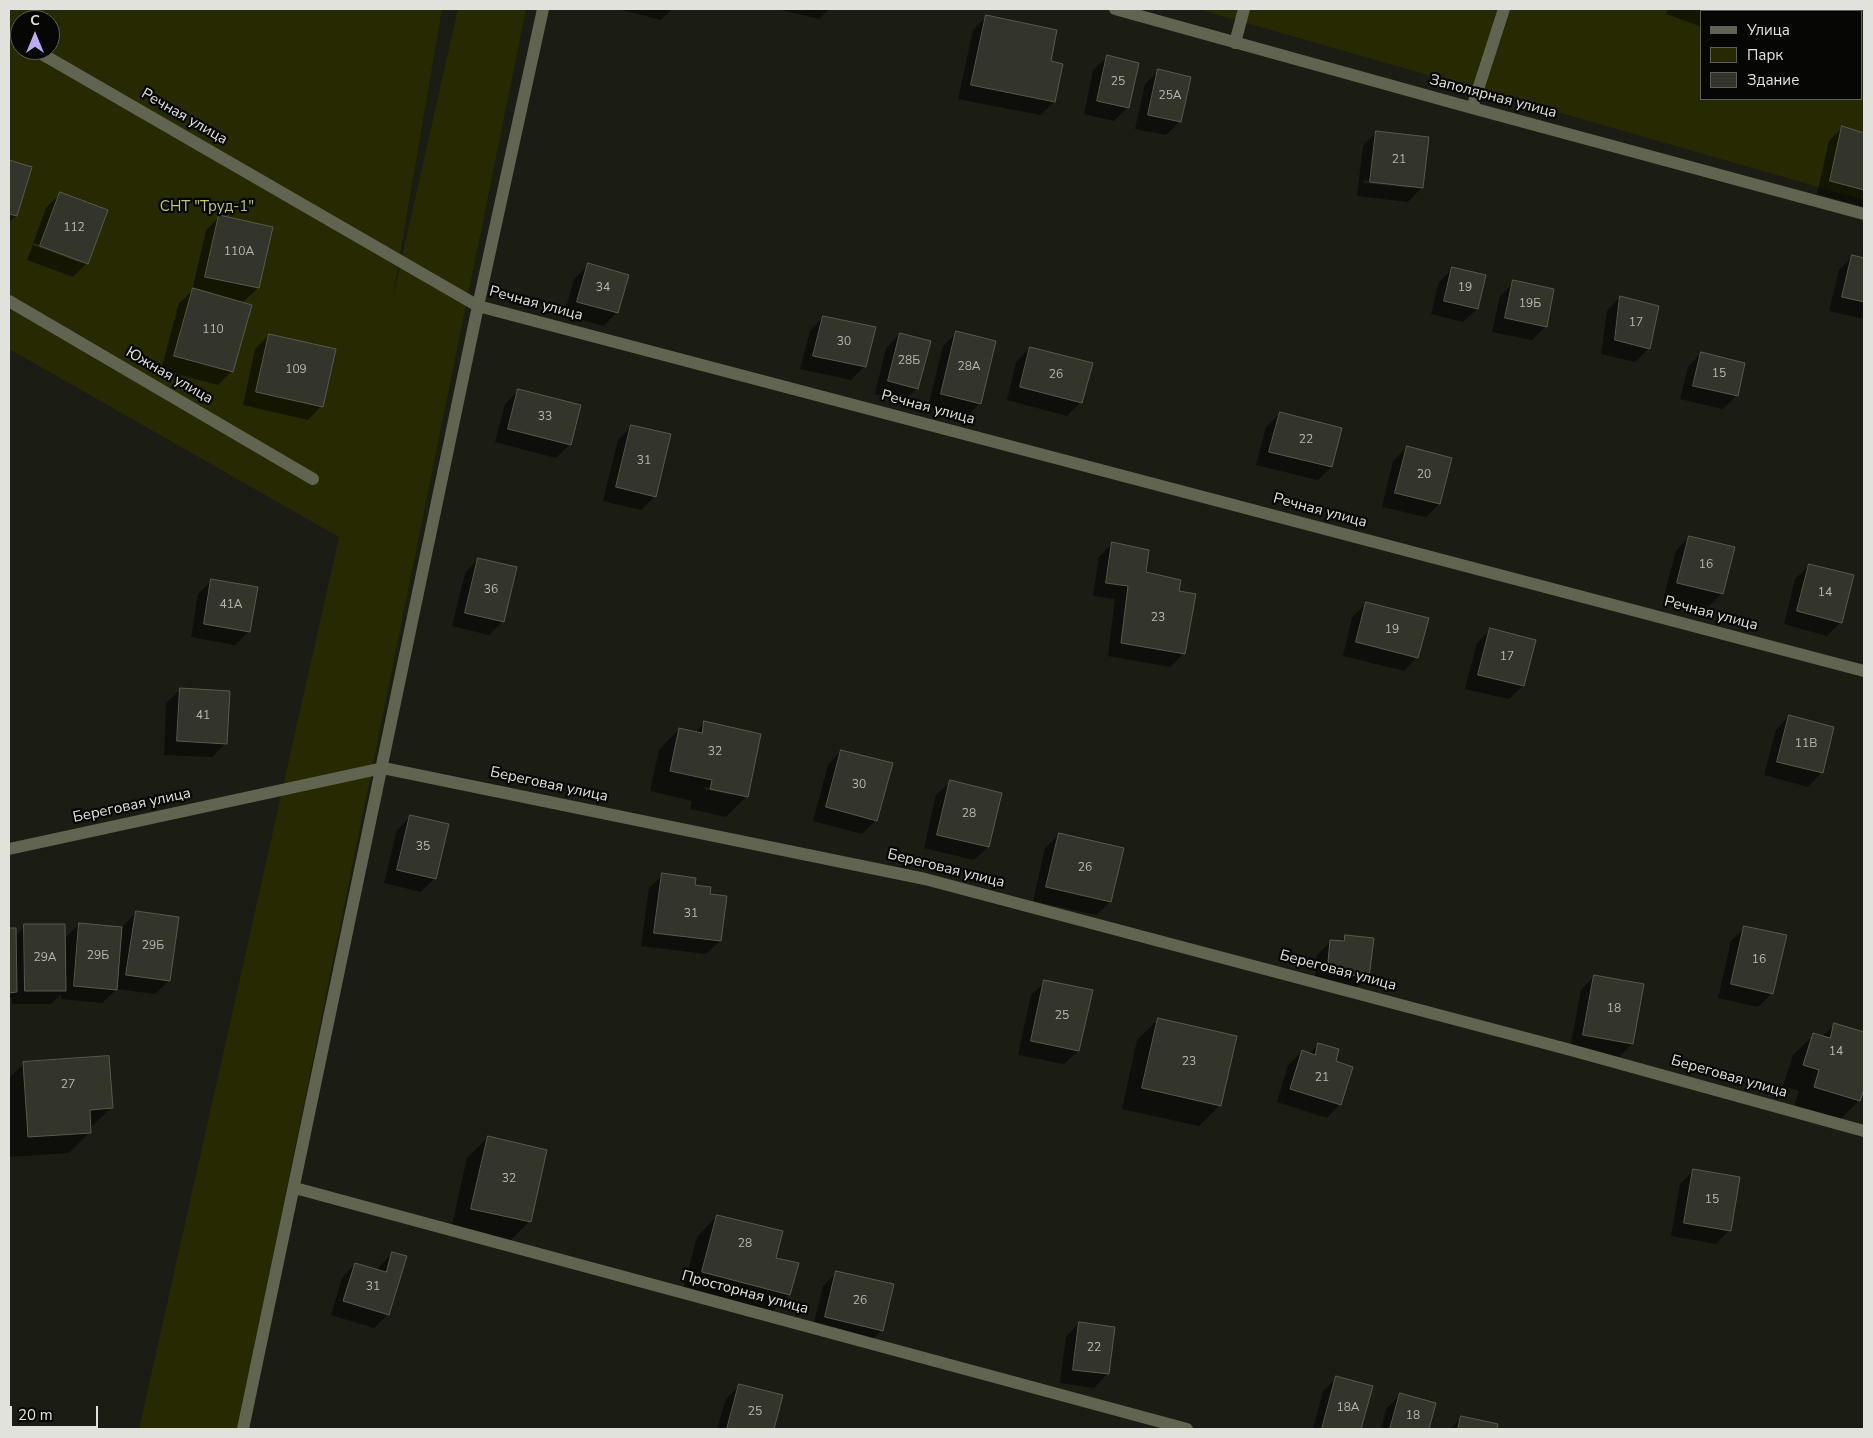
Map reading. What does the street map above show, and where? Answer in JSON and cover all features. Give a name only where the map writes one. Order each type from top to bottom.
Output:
[{"type":"street","points":[[243,1429],[383,768],[478,306],[543,9]]},
{"type":"street","name":"Заполярная улица","points":[[1114,9],[1864,214]]},
{"type":"street","points":[[1235,43],[1244,9]]},
{"type":"street","points":[[1472,108],[1504,9]]},
{"type":"street","name":"Речная улица","points":[[52,60],[478,306],[1864,672]]},
{"type":"street","name":"Южная улица","points":[[9,301],[313,479]]},
{"type":"street","name":"Береговая улица","points":[[9,849],[383,768],[924,878],[1567,1049],[1864,1132]]},
{"type":"street","name":"Просторная улица","points":[[295,1188],[1186,1429]]},
{"type":"green space","name":"СНТ \"Труд-1\"","points":[[9,9],[442,9],[392,301],[458,9],[526,9],[238,1429],[139,1429],[339,537],[9,349]]},
{"type":"green space","points":[[1198,9],[1864,9],[1864,200]]},
{"type":"building","points":[[1703,9],[1756,9],[1756,10]]},
{"type":"building","points":[[986,15],[1057,30],[1051,61],[1063,64],[1055,102],[971,85]]},
{"type":"building","points":[[1107,55],[1139,63],[1129,108],[1097,101]]},
{"type":"building","points":[[1158,69],[1191,77],[1181,122],[1148,115]]},
{"type":"building","points":[[1842,126],[1864,133],[1864,190],[1830,181]]},
{"type":"building","points":[[1376,131],[1429,137],[1423,188],[1370,182]]},
{"type":"building","points":[[9,160],[32,167],[17,216],[9,214]]},
{"type":"building","points":[[60,192],[108,210],[88,264],[40,246]]},
{"type":"building","points":[[219,215],[273,227],[259,288],[205,277]]},
{"type":"building","points":[[1852,255],[1864,258],[1864,302],[1842,297]]},
{"type":"building","points":[[588,263],[629,275],[618,313],[577,302]]},
{"type":"building","points":[[1452,267],[1486,275],[1478,309],[1444,301]]},
{"type":"building","points":[[1513,280],[1554,289],[1547,327],[1505,318]]},
{"type":"building","points":[[193,288],[252,305],[233,372],[174,356]]},
{"type":"building","points":[[1620,296],[1659,306],[1650,349],[1615,340]]},
{"type":"building","points":[[823,316],[876,327],[866,367],[813,356]]},
{"type":"building","points":[[956,331],[996,341],[981,404],[941,394]]},
{"type":"building","points":[[900,333],[931,341],[918,389],[888,381]]},
{"type":"building","points":[[269,334],[336,349],[323,407],[256,392]]},
{"type":"building","points":[[1030,347],[1093,363],[1082,403],[1020,387]]},
{"type":"building","points":[[1701,352],[1745,363],[1738,396],[1693,386]]},
{"type":"building","points":[[518,389],[581,405],[571,445],[508,429]]},
{"type":"building","points":[[1280,412],[1342,428],[1332,467],[1269,452]]},
{"type":"building","points":[[631,425],[671,434],[656,497],[616,487]]},
{"type":"building","points":[[1407,446],[1452,458],[1440,504],[1395,493]]},
{"type":"building","points":[[1689,536],[1735,547],[1723,594],[1677,583]]},
{"type":"building","points":[[1112,542],[1149,550],[1146,572],[1181,580],[1179,591],[1196,594],[1185,654],[1121,643],[1128,586],[1106,583]]},
{"type":"building","points":[[478,558],[517,567],[504,622],[465,613]]},
{"type":"building","points":[[1809,564],[1854,575],[1842,623],[1797,611]]},
{"type":"building","points":[[211,579],[258,587],[250,632],[204,624]]},
{"type":"building","points":[[1366,602],[1429,618],[1418,658],[1356,642]]},
{"type":"building","points":[[1490,628],[1536,640],[1524,686],[1478,675]]},
{"type":"building","points":[[180,688],[230,691],[227,744],[177,741]]},
{"type":"building","points":[[1789,715],[1834,727],[1823,773],[1777,762]]},
{"type":"building","points":[[704,721],[761,734],[748,797],[710,789],[712,780],[670,771],[679,728],[702,733]]},
{"type":"building","points":[[841,750],[893,763],[877,821],[826,807]]},
{"type":"building","points":[[950,780],[1002,793],[989,847],[937,835]]},
{"type":"building","points":[[410,815],[449,824],[436,879],[397,870]]},
{"type":"building","points":[[1059,833],[1124,848],[1111,902],[1046,887]]},
{"type":"building","points":[[662,873],[696,878],[695,885],[711,887],[710,894],[727,896],[721,941],[654,933]]},
{"type":"building","points":[[136,911],[179,917],[170,981],[126,975]]},
{"type":"building","points":[[79,923],[122,927],[117,990],[74,986]]},
{"type":"building","points":[[24,924],[65,924],[66,991],[25,991]]},
{"type":"building","points":[[1744,926],[1787,935],[1773,994],[1731,984]]},
{"type":"building","points":[[9,928],[16,928],[17,992],[9,993]]},
{"type":"building","points":[[1345,935],[1374,938],[1369,977],[1327,973],[1330,940],[1344,941]]},
{"type":"building","points":[[1594,975],[1644,984],[1633,1044],[1583,1035]]},
{"type":"building","points":[[1044,980],[1093,990],[1079,1051],[1031,1041]]},
{"type":"building","points":[[1158,1018],[1237,1036],[1221,1106],[1142,1088]]},
{"type":"building","points":[[1834,1023],[1864,1032],[1864,1089],[1860,1101],[1814,1087],[1819,1070],[1803,1065],[1813,1033],[1830,1038]]},
{"type":"building","points":[[1318,1043],[1339,1049],[1336,1061],[1353,1067],[1341,1105],[1290,1089],[1302,1050],[1315,1055]]},
{"type":"building","points":[[109,1056],[113,1108],[90,1110],[91,1133],[28,1137],[23,1062]]},
{"type":"building","points":[[488,1136],[547,1150],[531,1222],[471,1209]]},
{"type":"building","points":[[1693,1169],[1740,1177],[1731,1231],[1684,1223]]},
{"type":"building","points":[[717,1215],[783,1231],[776,1258],[799,1263],[790,1295],[702,1272]]},
{"type":"building","points":[[392,1252],[407,1256],[389,1315],[343,1301],[355,1263],[386,1272]]},
{"type":"building","points":[[836,1271],[894,1284],[883,1331],[825,1317]]},
{"type":"building","points":[[1079,1322],[1115,1327],[1109,1374],[1073,1370]]},
{"type":"building","points":[[1336,1376],[1373,1386],[1361,1429],[1322,1429]]},
{"type":"building","points":[[739,1384],[783,1395],[774,1429],[727,1429]]},
{"type":"building","points":[[1400,1393],[1436,1403],[1429,1429],[1390,1429]]},
{"type":"building","points":[[1461,1416],[1498,1424],[1497,1429],[1458,1429]]}]
